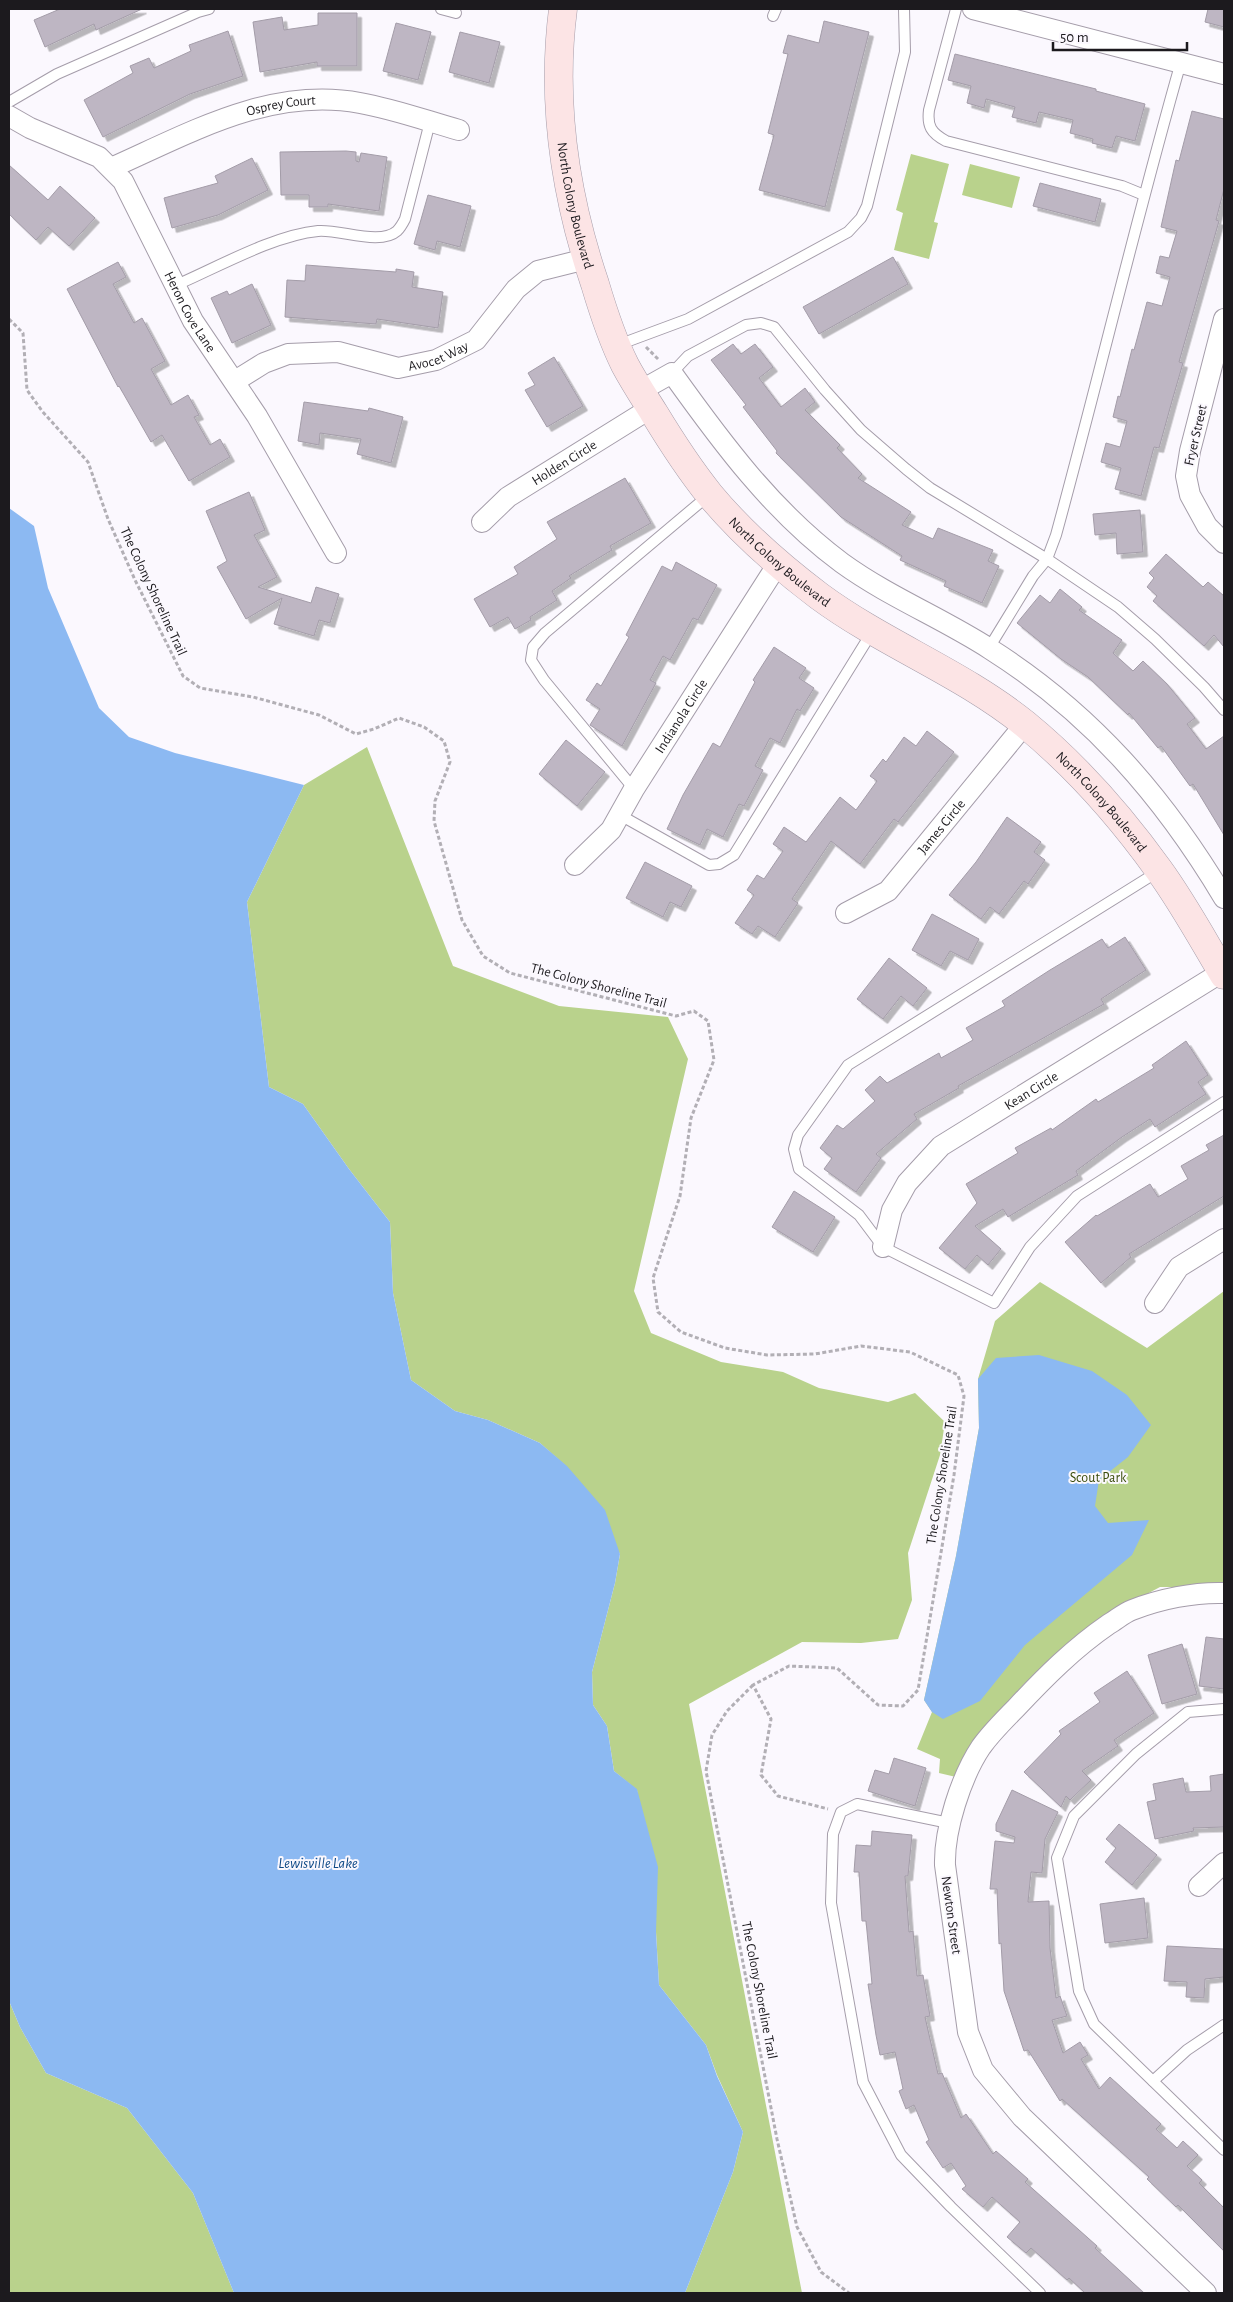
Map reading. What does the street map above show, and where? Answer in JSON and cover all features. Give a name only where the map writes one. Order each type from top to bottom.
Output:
[{"type":"main road","name":"North Colony Boulevard","points":[[563,9],[557,78],[561,139],[573,206],[586,259],[627,342],[646,399],[710,494],[737,524],[818,596],[872,631],[975,688],[1025,724],[1069,764],[1105,802],[1160,871],[1223,974]]},
{"type":"street","points":[[973,9],[1224,74]]},
{"type":"street","name":"Osprey Court","points":[[111,168],[236,113],[262,105],[309,100],[360,103],[459,130]]},
{"type":"street","name":"Heron Cove Lane","points":[[9,116],[30,128],[99,157],[123,181],[136,202],[149,234],[193,321],[235,381],[336,553]]},
{"type":"street","name":"Avocet Way","points":[[235,381],[264,363],[288,354],[338,352],[398,368],[436,360],[476,340],[516,289],[538,271],[586,259]]},
{"type":"street","name":"Fryer Street","points":[[1224,318],[1190,452],[1186,476],[1190,495],[1207,526],[1224,543]]},
{"type":"street","points":[[672,373],[740,466],[799,527],[841,562],[883,591],[989,648],[1056,696],[1123,759],[1182,832],[1224,898]]},
{"type":"street","name":"Holden Circle","points":[[482,522],[508,497],[646,399],[672,373]]},
{"type":"street","name":"Indianola Circle","points":[[575,865],[611,830],[634,789],[779,562]]},
{"type":"street","name":"James Circle","points":[[846,913],[888,891],[1025,724]]},
{"type":"street","name":"Kean Circle","points":[[883,1247],[892,1210],[907,1183],[941,1146],[1223,974]]},
{"type":"street","points":[[1156,1303],[1179,1267],[1224,1239]]},
{"type":"street","name":"Newton Street","points":[[1206,2293],[1022,2118],[983,2070],[968,2032],[945,1866],[944,1845],[949,1823],[962,1786],[980,1748],[1028,1694],[1086,1640],[1130,1611],[1177,1597],[1206,1592],[1224,1593]]},
{"type":"street","points":[[1199,1886],[1224,1863]]},
{"type":"lane","points":[[9,102],[57,74],[198,12],[209,9]]},
{"type":"lane","points":[[441,9],[456,13]]},
{"type":"lane","points":[[627,342],[688,320],[848,232],[860,218],[866,206],[904,52],[904,9]]},
{"type":"lane","points":[[956,9],[929,110],[928,122],[931,130],[946,141],[1122,186],[1144,195]]},
{"type":"lane","points":[[989,648],[1032,576],[1047,558],[1056,535],[1099,380],[1144,195],[1180,62]]},
{"type":"lane","points":[[174,286],[262,247],[317,231],[348,233],[379,239],[398,231],[405,219],[430,122]]},
{"type":"lane","points":[[672,373],[688,356],[746,325],[762,323],[774,327],[825,390],[861,430],[906,469],[966,511],[1047,558],[1118,607],[1155,638],[1204,686],[1224,710]]},
{"type":"lane","points":[[634,789],[544,680],[531,660],[533,646],[544,633],[710,494]]},
{"type":"lane","points":[[620,815],[709,864],[719,864],[734,855],[872,631]]},
{"type":"lane","points":[[1160,871],[848,1065],[798,1134],[794,1149],[800,1169],[859,1215],[883,1247],[994,1303],[1030,1247],[1077,1196],[1224,1102]]},
{"type":"lane","points":[[1224,1708],[1188,1712],[1136,1754],[1074,1816],[1057,1858],[1079,1991],[1094,2024],[1224,2150]]},
{"type":"lane","points":[[949,1823],[857,1804],[841,1812],[834,1834],[831,1903],[863,2082],[901,2155],[951,2207],[1040,2293]]},
{"type":"lane","points":[[1153,2081],[1187,2050],[1224,2025]]},
{"type":"path","name":"The Colony Shoreline Trail","points":[[9,319],[23,333],[27,390],[42,411],[88,462],[108,519],[131,571],[183,676],[200,688],[254,697],[319,715],[356,734],[374,730],[399,718],[424,727],[444,741],[450,762],[435,801],[434,822],[462,920],[483,956],[510,973],[676,1016],[694,1011],[708,1021],[714,1060],[691,1118],[680,1196],[653,1278],[658,1312],[681,1332],[725,1348],[767,1355],[815,1354],[861,1346],[910,1352],[958,1375],[964,1396],[954,1475],[918,1690],[903,1706],[878,1706],[837,1668],[789,1666],[754,1685],[726,1711],[712,1735],[706,1771],[777,2139],[797,2227],[821,2272],[849,2293]]},
{"type":"path","points":[[627,342],[672,373]]},
{"type":"path","points":[[754,1685],[770,1720],[761,1775],[778,1796],[841,1812]]},
{"type":"green space","points":[[911,154],[949,164],[934,222],[938,223],[929,259],[894,250],[903,213],[896,210]]},
{"type":"green space","points":[[970,164],[1020,177],[1012,208],[962,195]]},
{"type":"green space","points":[[367,747],[453,966],[559,1006],[668,1017],[688,1059],[634,1291],[651,1333],[721,1362],[783,1372],[819,1388],[888,1402],[915,1393],[945,1422],[940,1455],[908,1553],[912,1600],[898,1639],[861,1643],[802,1642],[689,1704],[802,2293],[685,2293],[733,2172],[743,2132],[717,2075],[706,2045],[659,1985],[656,1932],[637,1790],[614,1771],[607,1726],[593,1705],[592,1672],[615,1583],[620,1554],[567,1467],[540,1443],[488,1420],[455,1411],[411,1380],[393,1293],[390,1222],[349,1169],[303,1104],[269,1087],[247,902],[304,785]]},
{"type":"green space","name":"Scout Park","points":[[1040,1282],[1147,1348],[1224,1291],[1224,1587],[1160,1587],[1104,1617],[1024,1684],[980,1739],[956,1777],[939,1773],[940,1759],[917,1749],[932,1712],[924,1700],[956,1556],[979,1428],[978,1379],[995,1321]]},
{"type":"green space","points":[[9,2001],[20,2027],[46,2073],[127,2108],[193,2193],[234,2293],[9,2293]]},
{"type":"water","name":"Lewisville Lake","points":[[9,508],[34,526],[48,588],[99,708],[129,737],[175,753],[304,785],[247,902],[269,1087],[303,1104],[349,1169],[390,1222],[393,1293],[411,1380],[455,1411],[488,1420],[540,1443],[567,1466],[605,1510],[620,1554],[615,1583],[592,1672],[593,1705],[607,1726],[614,1771],[637,1789],[658,1867],[656,1932],[659,1985],[706,2045],[717,2076],[743,2132],[733,2172],[685,2293],[234,2293],[193,2193],[127,2108],[46,2073],[20,2027],[9,2001]]},
{"type":"water","points":[[1039,1355],[1092,1371],[1127,1395],[1151,1425],[1128,1457],[1099,1480],[1095,1506],[1108,1523],[1149,1520],[1132,1555],[1025,1645],[980,1701],[943,1719],[932,1712],[924,1700],[956,1556],[979,1428],[978,1379],[996,1358]]},
{"type":"building","points":[[60,9],[142,9],[96,30],[94,24],[45,47],[34,20]]},
{"type":"building","points":[[1208,9],[1224,9],[1224,27],[1205,22]]},
{"type":"building","points":[[318,13],[357,13],[357,66],[317,66],[317,62],[260,72],[253,22],[282,17],[284,30],[318,25]]},
{"type":"building","points":[[824,21],[869,32],[825,207],[759,190],[774,135],[768,133],[788,54],[783,53],[788,35],[819,43]]},
{"type":"building","points":[[396,23],[431,32],[418,80],[383,71]]},
{"type":"building","points":[[228,31],[243,76],[190,94],[103,137],[84,100],[133,73],[130,66],[149,58],[154,68],[191,51],[189,45]]},
{"type":"building","points":[[460,32],[500,42],[489,83],[449,72]]},
{"type":"building","points":[[955,54],[1096,89],[1096,91],[1145,104],[1135,141],[1116,136],[1112,148],[1092,143],[1093,139],[1070,133],[1073,120],[1039,112],[1036,123],[1012,117],[1015,107],[986,99],[984,108],[967,103],[971,86],[948,80]]},
{"type":"building","points":[[1192,111],[1224,119],[1224,189],[1216,220],[1219,221],[1179,362],[1183,363],[1159,448],[1154,447],[1141,496],[1115,489],[1121,468],[1101,462],[1106,443],[1120,447],[1127,421],[1113,417],[1147,302],[1162,306],[1170,277],[1156,273],[1160,256],[1169,258],[1177,231],[1161,227],[1176,160],[1179,161]]},
{"type":"building","points":[[280,152],[356,152],[356,161],[359,162],[361,153],[387,157],[379,211],[328,204],[328,207],[309,207],[309,195],[281,195]]},
{"type":"building","points":[[252,158],[268,190],[218,215],[172,228],[164,198],[218,183],[215,176]]},
{"type":"building","points":[[9,165],[48,200],[60,186],[95,218],[69,246],[48,227],[36,240],[9,214]]},
{"type":"building","points":[[1040,183],[1101,199],[1095,222],[1033,206]]},
{"type":"building","points":[[428,195],[471,206],[460,247],[437,241],[435,250],[414,244]]},
{"type":"building","points":[[893,257],[908,284],[819,334],[803,307]]},
{"type":"building","points":[[118,262],[126,277],[113,284],[134,323],[142,318],[165,361],[151,369],[171,405],[188,395],[199,415],[194,417],[210,445],[220,439],[230,457],[189,481],[162,435],[151,442],[118,387],[67,289]]},
{"type":"building","points":[[306,265],[396,272],[396,269],[414,272],[412,287],[443,292],[438,328],[377,319],[376,324],[285,317],[287,280],[305,281]]},
{"type":"building","points":[[252,284],[271,325],[232,343],[211,298],[227,291],[229,295]]},
{"type":"building","points":[[733,344],[741,354],[755,344],[773,367],[759,378],[781,407],[805,388],[815,402],[805,410],[840,445],[837,448],[862,474],[858,478],[911,512],[902,525],[933,539],[938,528],[993,550],[988,561],[999,566],[982,603],[944,586],[946,581],[900,560],[902,556],[841,517],[776,453],[777,451],[743,407],[746,405],[711,360]]},
{"type":"building","points":[[554,357],[583,406],[547,427],[525,390],[535,385],[528,373]]},
{"type":"building","points":[[304,402],[368,411],[369,408],[403,417],[391,463],[357,454],[361,439],[320,433],[319,445],[298,441]]},
{"type":"building","points":[[625,478],[651,523],[610,546],[612,550],[569,576],[571,578],[552,591],[557,600],[530,617],[531,620],[515,629],[508,617],[490,627],[474,599],[518,574],[514,567],[557,539],[547,522]]},
{"type":"building","points":[[249,492],[265,530],[254,535],[277,577],[258,587],[311,603],[316,587],[339,594],[330,623],[319,620],[314,636],[274,624],[282,598],[246,619],[217,567],[227,561],[206,511]]},
{"type":"building","points":[[1140,510],[1143,552],[1117,554],[1116,533],[1095,535],[1093,514]]},
{"type":"building","points":[[1166,554],[1203,587],[1208,582],[1224,596],[1224,647],[1214,635],[1204,646],[1153,601],[1157,596],[1147,587],[1154,578],[1149,573]]},
{"type":"building","points":[[676,562],[717,585],[698,620],[693,618],[670,660],[663,656],[650,680],[656,683],[622,746],[590,725],[600,709],[586,700],[597,683],[601,686],[629,637],[626,635],[662,566],[672,571]]},
{"type":"building","points":[[1060,589],[1082,607],[1079,610],[1122,640],[1113,653],[1133,671],[1143,661],[1167,684],[1195,718],[1187,724],[1206,749],[1224,736],[1224,835],[1193,784],[1190,786],[1161,746],[1158,748],[1129,713],[1128,715],[1088,677],[1061,659],[1017,623],[1040,595],[1050,603]]},
{"type":"building","points":[[774,647],[806,668],[799,678],[814,688],[800,711],[797,709],[780,743],[770,738],[755,766],[763,770],[744,806],[739,804],[723,837],[707,829],[700,845],[667,829],[683,795],[713,743],[720,747],[755,682],[753,680]]},
{"type":"building","points":[[927,731],[954,752],[898,822],[894,819],[860,864],[831,841],[792,899],[798,903],[775,937],[758,926],[752,934],[735,923],[754,895],[747,890],[757,875],[764,879],[783,851],[773,844],[784,827],[806,842],[840,797],[856,810],[877,781],[870,776],[883,759],[886,762],[904,737],[916,746]]},
{"type":"building","points":[[566,740],[605,772],[577,806],[539,774]]},
{"type":"building","points":[[1007,817],[1041,842],[1034,852],[1045,860],[1028,884],[1024,881],[999,914],[990,907],[981,919],[949,895],[976,862]]},
{"type":"building","points":[[645,862],[692,886],[681,907],[670,902],[663,917],[626,898]]},
{"type":"building","points":[[932,914],[979,939],[968,960],[950,951],[941,966],[912,950]]},
{"type":"building","points":[[1125,937],[1146,970],[1101,999],[1104,1004],[958,1086],[959,1088],[914,1114],[917,1119],[876,1154],[881,1158],[856,1192],[824,1169],[832,1158],[820,1148],[837,1125],[843,1129],[875,1101],[865,1090],[880,1076],[887,1083],[939,1053],[941,1058],[973,1040],[966,1028],[1005,1006],[1002,1001],[1102,939],[1108,948]]},
{"type":"building","points":[[889,958],[927,988],[913,1006],[901,996],[883,1019],[857,999]]},
{"type":"building","points":[[1186,1041],[1208,1075],[1198,1082],[1206,1094],[1155,1127],[1150,1119],[1076,1171],[1078,1175],[1008,1217],[1003,1209],[975,1226],[1001,1249],[988,1265],[977,1255],[965,1269],[939,1248],[977,1203],[966,1184],[1018,1153],[1015,1148],[1051,1128],[1052,1130],[1096,1099],[1098,1102],[1154,1068],[1152,1065]]},
{"type":"building","points":[[1224,1135],[1224,1196],[1129,1254],[1131,1257],[1101,1283],[1065,1242],[1096,1215],[1150,1184],[1158,1197],[1188,1179],[1181,1166],[1209,1150],[1206,1145]]},
{"type":"building","points":[[794,1191],[835,1217],[813,1252],[772,1227]]},
{"type":"building","points":[[1206,1637],[1224,1639],[1224,1689],[1199,1686]]},
{"type":"building","points":[[1182,1644],[1197,1694],[1162,1704],[1148,1655]]},
{"type":"building","points":[[1127,1671],[1154,1713],[1114,1740],[1118,1746],[1082,1771],[1091,1780],[1070,1800],[1066,1796],[1061,1807],[1024,1772],[1061,1734],[1059,1731],[1100,1702],[1094,1693]]},
{"type":"building","points":[[894,1758],[926,1768],[915,1806],[868,1791],[875,1770],[889,1774]]},
{"type":"building","points":[[1224,1774],[1224,1827],[1193,1828],[1194,1831],[1155,1839],[1147,1802],[1156,1800],[1153,1784],[1183,1778],[1186,1792],[1211,1791],[1210,1776]]},
{"type":"building","points":[[1012,1790],[1058,1812],[1045,1839],[1042,1873],[1031,1872],[1028,1902],[1049,1901],[1050,1948],[1056,1998],[1060,1996],[1067,2016],[1052,2020],[1063,2053],[1080,2042],[1088,2055],[1081,2059],[1099,2089],[1110,2077],[1161,2124],[1156,2129],[1177,2148],[1183,2141],[1198,2155],[1187,2166],[1202,2180],[1199,2183],[1224,2208],[1224,2251],[1178,2205],[1176,2207],[1147,2179],[1149,2177],[1062,2099],[1060,2101],[1028,2050],[1024,2051],[1004,1991],[1001,1943],[999,1944],[997,1889],[990,1889],[995,1841],[1014,1843],[1015,1837],[996,1831],[996,1824]]},
{"type":"building","points":[[1119,1824],[1157,1855],[1132,1885],[1105,1862],[1116,1848],[1106,1839]]},
{"type":"building","points":[[872,1831],[912,1835],[908,1876],[905,1876],[909,1932],[913,1931],[917,1976],[923,1975],[930,2016],[925,2017],[938,2074],[942,2073],[961,2118],[966,2114],[993,2154],[996,2151],[1028,2179],[1025,2182],[1097,2246],[1095,2248],[1144,2293],[1085,2293],[1069,2278],[1067,2280],[1031,2248],[1026,2253],[1007,2237],[1020,2222],[992,2197],[983,2207],[962,2189],[966,2186],[951,2163],[943,2168],[926,2142],[929,2140],[914,2105],[906,2109],[899,2091],[903,2089],[895,2052],[880,2055],[868,1984],[872,1984],[866,1921],[862,1921],[859,1872],[854,1872],[856,1845],[871,1846]]},
{"type":"building","points":[[1144,1898],[1148,1938],[1105,1943],[1100,1904]]},
{"type":"building","points":[[1167,1946],[1224,1949],[1224,1977],[1205,1979],[1204,1998],[1186,1997],[1187,1982],[1164,1981]]}]
